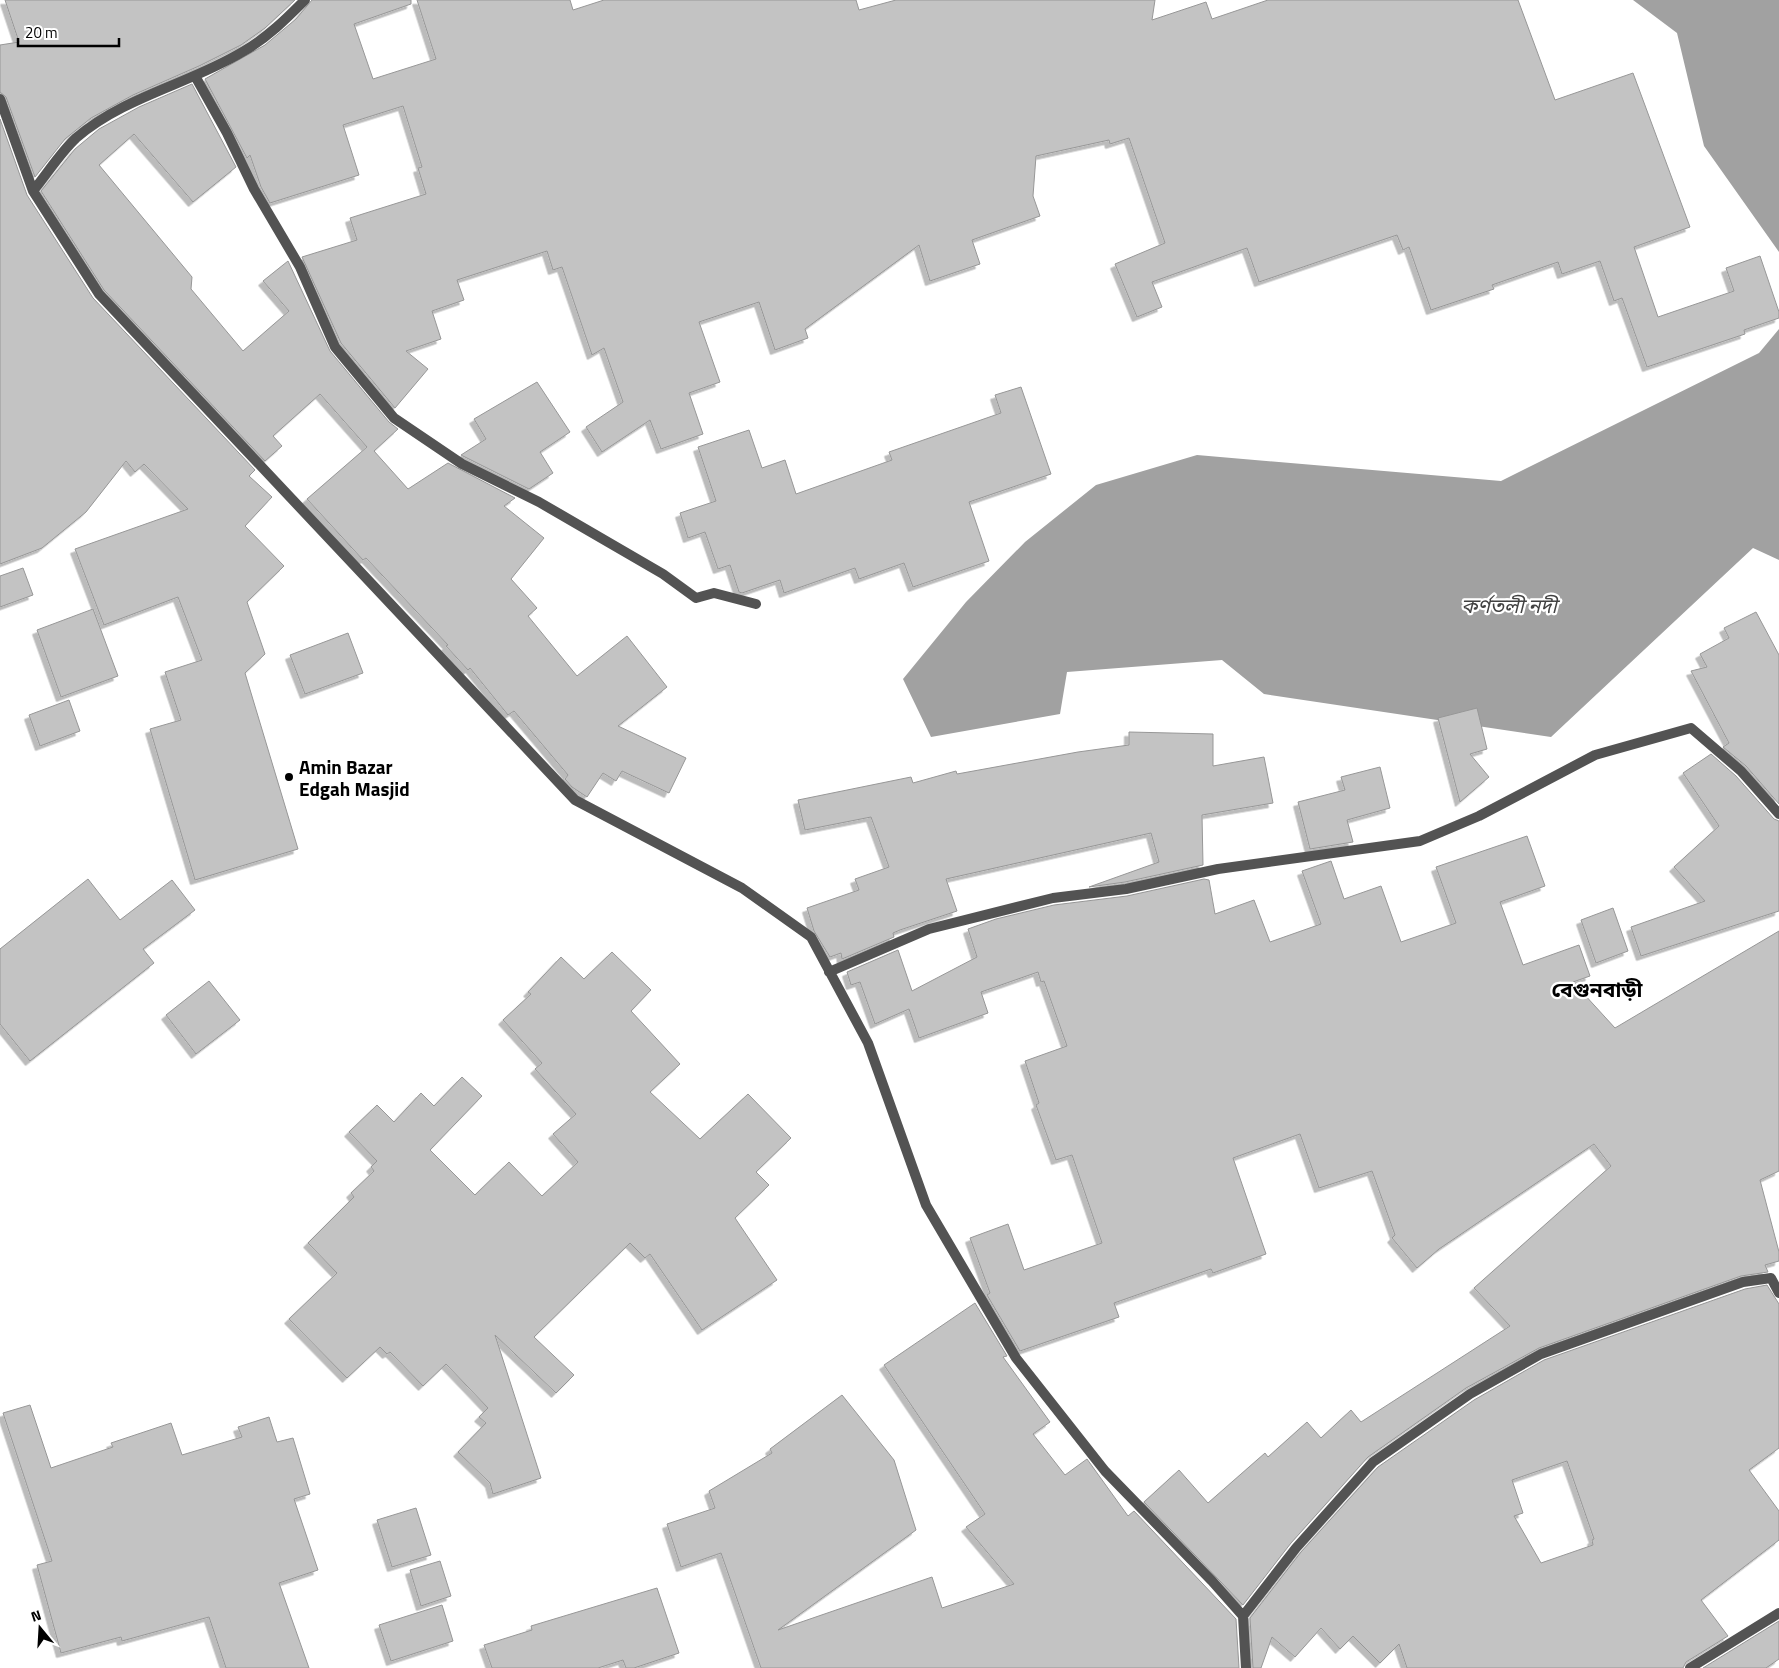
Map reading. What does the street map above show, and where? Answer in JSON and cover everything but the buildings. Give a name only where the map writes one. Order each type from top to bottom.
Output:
[{"type":"street","points":[[33,191],[76,139],[122,107],[195,76],[244,52],[272,32],[305,0]]},
{"type":"street","points":[[195,76],[227,133],[254,189],[300,267],[335,347],[394,418],[462,464],[539,502],[663,574],[696,598],[714,592],[756,604]]},
{"type":"street","points":[[0,99],[33,191],[99,294],[575,800],[742,888],[811,937],[868,1043],[926,1205],[1016,1358],[1105,1471],[1212,1581],[1243,1616],[1246,1668]]},
{"type":"street","points":[[829,972],[929,930],[1053,898],[1126,888],[1218,869],[1420,841],[1479,816],[1595,755],[1691,728],[1741,771],[1779,814]]},
{"type":"street","points":[[1243,1616],[1296,1548],[1373,1462],[1470,1394],[1541,1354],[1743,1282],[1771,1278],[1779,1293]]},
{"type":"street","points":[[1690,1668],[1779,1613]]},
{"type":"water","points":[[1633,0],[1779,0],[1779,252],[1704,146],[1677,33]]},
{"type":"water","name":"কর্ণতলী নদী","points":[[1779,329],[1779,560],[1753,548],[1551,737],[1264,694],[1222,660],[1067,672],[1060,714],[931,737],[903,679],[966,602],[1025,542],[1096,485],[1197,455],[1501,481],[1759,353]]},
{"type":"place","name":"Amin Bazar Edgah Masjid","points":[[289,777]]},
{"type":"district","name":"বেগুনবাড়ী","points":[[1597,989]]}]
